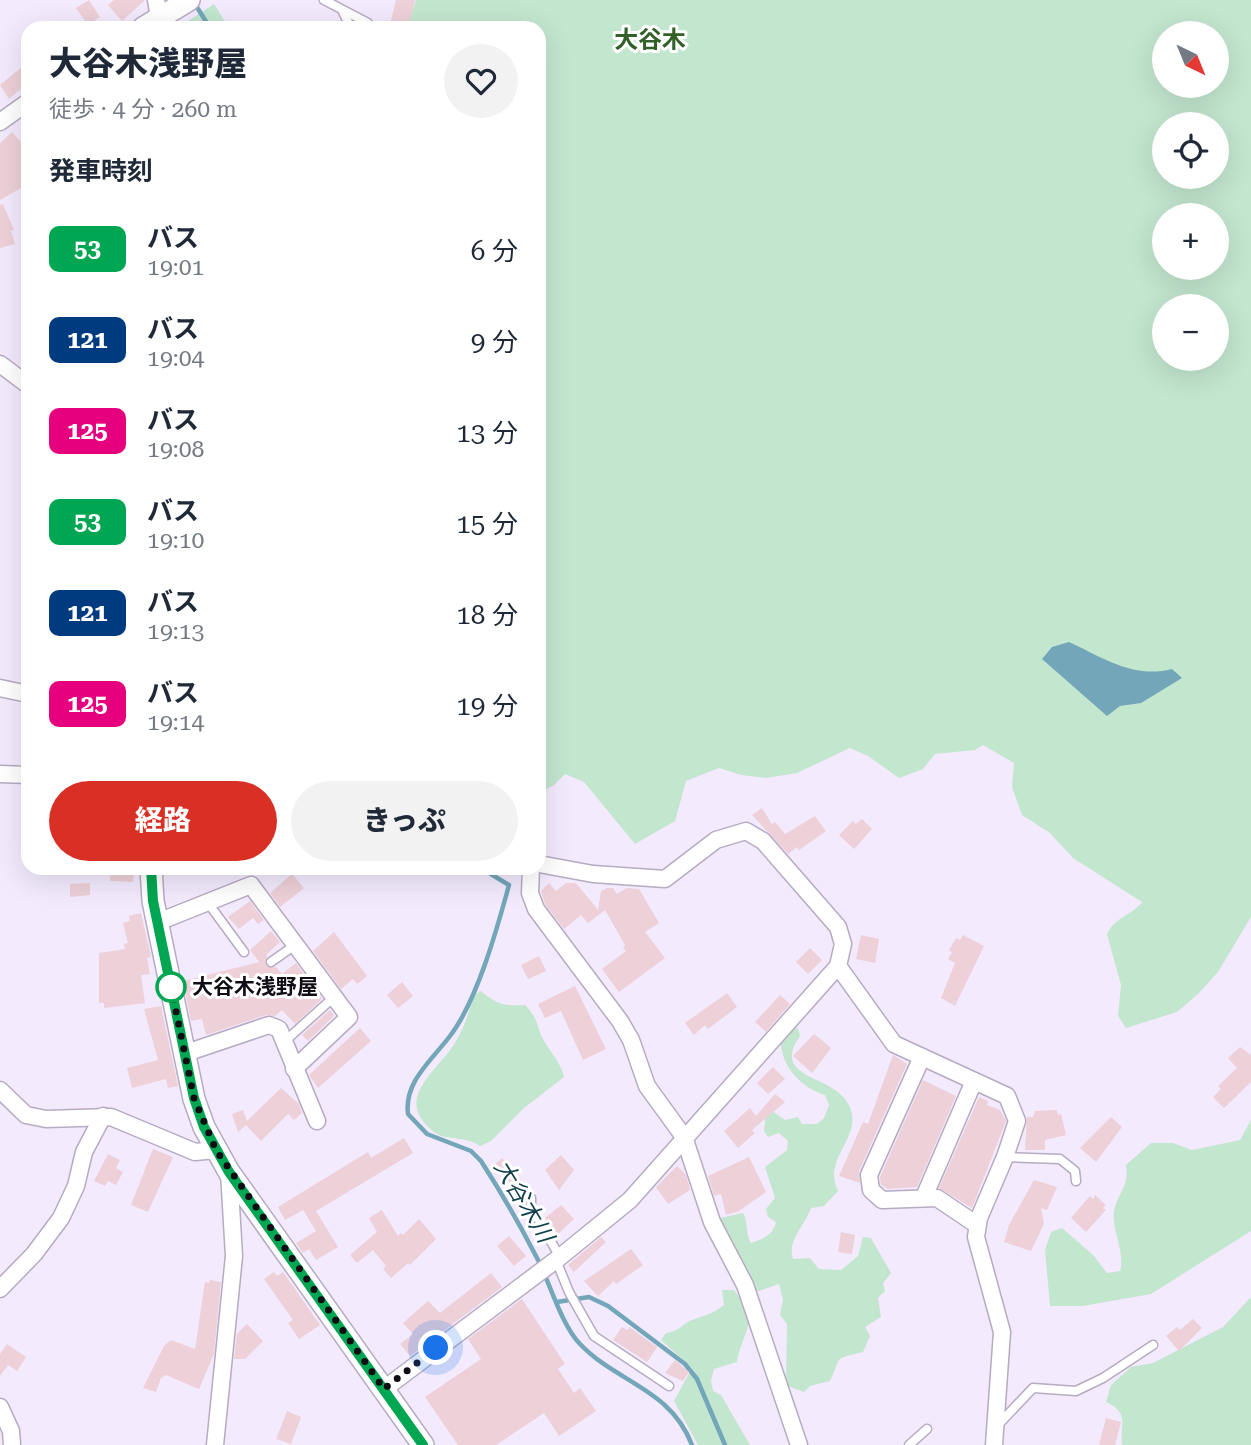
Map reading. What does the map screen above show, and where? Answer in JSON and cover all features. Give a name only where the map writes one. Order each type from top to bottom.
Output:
[{"type":"main road","points":[[153,15],[187,2]]},
{"type":"main road","points":[[152,875],[158,922],[194,1098],[216,1150],[423,1445]]},
{"type":"street","points":[[1,121],[21,109]]},
{"type":"street","points":[[0,364],[21,380]]},
{"type":"street","points":[[0,688],[21,692]]},
{"type":"street","points":[[0,774],[21,775]]},
{"type":"street","points":[[384,1389],[556,1261],[630,1200],[838,966],[843,944],[838,927],[763,841],[746,831],[716,840],[678,871],[654,880],[593,874],[546,865]]},
{"type":"street","points":[[531,875],[530,893],[536,909],[620,1021],[631,1040],[647,1086],[684,1137],[712,1222],[745,1285],[799,1445]]},
{"type":"street","points":[[158,922],[251,885],[349,1017],[294,1069]]},
{"type":"street","points":[[838,966],[894,1044],[1007,1096],[1015,1112],[1017,1121],[1005,1157],[977,1224],[979,1254],[998,1308],[1002,1332],[994,1445]]},
{"type":"street","points":[[186,1053],[269,1026],[279,1029],[317,1121]]},
{"type":"street","points":[[922,1057],[869,1175],[871,1190],[883,1200],[937,1198],[977,1224]]},
{"type":"street","points":[[923,1197],[974,1081]]},
{"type":"street","points":[[0,1090],[26,1115],[46,1119],[103,1116],[195,1152],[216,1150]]},
{"type":"street","points":[[0,1289],[42,1244],[61,1218],[76,1186],[84,1152],[103,1116]]},
{"type":"street","points":[[215,1445],[234,1256],[229,1172]]},
{"type":"street","points":[[0,1406],[10,1431],[12,1445]]},
{"type":"lane","points":[[324,0],[363,21]]},
{"type":"lane","points":[[343,12],[348,21]]},
{"type":"lane","points":[[208,903],[244,952]]},
{"type":"lane","points":[[271,962],[295,945]]},
{"type":"lane","points":[[284,1043],[334,997]]},
{"type":"lane","points":[[1005,1157],[1060,1159],[1075,1171],[1076,1181]]},
{"type":"lane","points":[[531,1198],[531,1207],[569,1292],[594,1336],[669,1385]]},
{"type":"lane","points":[[996,1427],[1034,1388],[1076,1391],[1103,1378],[1153,1345]]},
{"type":"lane","points":[[910,1445],[927,1429]]},
{"type":"green space","points":[[416,0],[1251,0],[1251,917],[1218,972],[1177,1012],[1126,1028],[1118,1016],[1121,985],[1107,934],[1114,924],[1142,902],[1073,858],[1050,833],[1022,815],[1012,787],[1014,763],[983,745],[975,750],[935,754],[923,769],[899,778],[868,756],[850,748],[797,773],[766,778],[741,775],[719,768],[686,781],[675,821],[635,844],[584,782],[565,774],[546,789],[546,21],[409,21]]},
{"type":"green space","points":[[214,4],[225,21],[188,21]]},
{"type":"green space","points":[[481,991],[502,1004],[525,1005],[536,1020],[541,1036],[564,1077],[524,1108],[491,1141],[480,1146],[468,1140],[434,1132],[422,1120],[417,1109],[417,1098],[421,1087],[457,1040],[474,995]]},
{"type":"green space","points":[[792,1028],[798,1028],[800,1036],[793,1049],[792,1060],[797,1068],[837,1091],[845,1099],[851,1112],[852,1123],[835,1166],[834,1178],[838,1191],[824,1206],[811,1208],[794,1240],[793,1259],[810,1258],[819,1269],[841,1270],[858,1256],[863,1237],[871,1238],[891,1273],[883,1283],[885,1291],[878,1298],[881,1317],[865,1327],[870,1336],[863,1352],[839,1360],[830,1381],[810,1386],[804,1392],[788,1386],[786,1379],[787,1324],[780,1315],[783,1300],[779,1284],[759,1291],[752,1289],[746,1270],[720,1218],[743,1213],[751,1243],[770,1233],[776,1222],[768,1217],[766,1209],[775,1198],[765,1167],[787,1150],[788,1141],[779,1133],[768,1137],[764,1131],[766,1113],[772,1111],[785,1120],[798,1117],[802,1124],[817,1124],[824,1118],[829,1105],[825,1095],[801,1082],[785,1060],[781,1042]]},
{"type":"green space","points":[[1251,1120],[1251,1231],[1151,1294],[1083,1306],[1050,1306],[1045,1250],[1051,1232],[1062,1228],[1093,1255],[1107,1273],[1120,1271],[1121,1255],[1114,1215],[1125,1183],[1126,1165],[1151,1143],[1173,1143],[1192,1150],[1240,1140]]},
{"type":"green space","points":[[722,1290],[734,1290],[749,1319],[737,1362],[714,1369],[711,1381],[713,1391],[721,1395],[750,1445],[698,1445],[674,1401],[692,1368],[661,1340],[666,1333],[675,1331],[724,1305]]},
{"type":"green space","points":[[1251,1297],[1251,1445],[1122,1445],[1121,1415],[1106,1402],[1111,1385],[1131,1367],[1153,1363],[1223,1327]]},
{"type":"water","points":[[1069,642],[1119,665],[1144,671],[1172,669],[1182,678],[1141,703],[1120,706],[1107,716],[1042,659],[1052,647]]},
{"type":"building","points":[[89,0],[100,17],[94,21],[85,21],[76,8]]},
{"type":"building","points":[[114,0],[145,0],[122,21],[108,5]]},
{"type":"building","points":[[396,0],[415,0],[410,21],[391,21]]},
{"type":"building","points":[[21,68],[21,89],[9,99],[0,85]]},
{"type":"building","points":[[12,132],[21,142],[21,188],[0,200],[0,143]]},
{"type":"building","points":[[3,204],[14,230],[11,231],[15,244],[0,248],[0,205]]},
{"type":"building","points":[[762,808],[772,824],[775,822],[785,834],[815,816],[826,831],[799,850],[797,847],[788,854],[752,815]]},
{"type":"building","points":[[862,819],[872,829],[854,849],[839,835],[853,821],[856,824]]},
{"type":"building","points":[[110,875],[134,875],[133,882],[110,881]]},
{"type":"building","points":[[291,875],[304,888],[280,907],[270,893]]},
{"type":"building","points":[[90,883],[90,895],[70,897],[70,884]]},
{"type":"building","points":[[549,883],[556,891],[566,883],[576,883],[598,910],[601,891],[613,888],[617,894],[627,888],[639,889],[659,923],[645,932],[665,958],[619,992],[602,969],[626,951],[623,947],[625,945],[605,910],[588,923],[581,915],[564,929],[545,904],[541,891]]},
{"type":"building","points":[[250,901],[264,920],[258,924],[253,918],[239,929],[228,917]]},
{"type":"building","points":[[141,913],[151,957],[147,958],[150,974],[141,975],[145,1003],[104,1008],[104,1003],[99,1003],[99,953],[125,949],[124,944],[128,943],[123,923],[130,921],[129,916]]},
{"type":"building","points":[[271,931],[280,942],[267,954],[266,966],[276,967],[282,974],[296,963],[322,999],[295,1024],[282,1010],[275,1016],[266,1015],[206,1035],[202,1019],[191,1021],[183,981],[259,962],[250,950]]},
{"type":"building","points":[[334,932],[367,976],[357,984],[353,979],[341,989],[313,951]]},
{"type":"building","points":[[861,935],[879,939],[875,963],[856,959]]},
{"type":"building","points":[[963,935],[984,946],[955,1006],[941,998],[955,963],[948,959],[952,952],[949,950],[956,938],[960,940]]},
{"type":"building","points":[[810,948],[822,960],[808,974],[796,962]]},
{"type":"building","points":[[539,956],[546,971],[528,979],[521,965]]},
{"type":"building","points":[[402,982],[413,996],[398,1008],[387,995]]},
{"type":"building","points":[[575,986],[606,1049],[583,1060],[561,1011],[545,1018],[538,1004]]},
{"type":"building","points":[[727,993],[737,1007],[708,1029],[705,1025],[694,1035],[685,1023]]},
{"type":"building","points":[[780,995],[790,1004],[766,1032],[755,1022]]},
{"type":"building","points":[[161,1006],[178,1086],[168,1088],[166,1079],[132,1088],[127,1068],[158,1060],[144,1009]]},
{"type":"building","points":[[330,1010],[334,1015],[332,1018],[308,1041],[302,1035]]},
{"type":"building","points":[[360,1028],[371,1041],[318,1088],[309,1075]]},
{"type":"building","points":[[814,1034],[831,1048],[812,1073],[793,1056]]},
{"type":"building","points":[[1240,1047],[1251,1055],[1251,1082],[1224,1108],[1213,1097],[1221,1089],[1218,1086],[1237,1068],[1228,1058]]},
{"type":"building","points":[[893,1055],[907,1064],[859,1171],[860,1183],[839,1176],[863,1122],[868,1124]]},
{"type":"building","points":[[773,1067],[785,1079],[768,1094],[757,1083]]},
{"type":"building","points":[[923,1080],[956,1096],[917,1187],[888,1189],[881,1185],[880,1177]]},
{"type":"building","points":[[281,1088],[299,1104],[302,1113],[294,1120],[288,1114],[261,1141],[246,1125],[238,1132],[232,1114],[243,1110],[247,1121]]},
{"type":"building","points":[[775,1094],[785,1102],[752,1130],[755,1133],[738,1148],[724,1131],[750,1108],[756,1116]]},
{"type":"building","points":[[979,1097],[988,1101],[987,1105],[1000,1110],[1006,1121],[972,1208],[939,1188]]},
{"type":"building","points":[[1057,1110],[1058,1115],[1061,1114],[1066,1135],[1045,1140],[1045,1150],[1025,1150],[1027,1117],[1033,1117],[1035,1111]]},
{"type":"building","points":[[1111,1117],[1122,1127],[1096,1162],[1080,1148]]},
{"type":"building","points":[[404,1138],[413,1153],[316,1211],[338,1247],[316,1260],[309,1249],[303,1253],[296,1243],[316,1231],[303,1210],[285,1220],[278,1207],[368,1152],[371,1158]]},
{"type":"building","points":[[153,1149],[173,1157],[148,1212],[131,1205]]},
{"type":"building","points":[[108,1154],[120,1160],[116,1168],[123,1172],[116,1185],[108,1181],[105,1186],[94,1181]]},
{"type":"building","points":[[561,1155],[574,1170],[559,1190],[545,1170]]},
{"type":"building","points":[[749,1157],[766,1192],[739,1211],[726,1215],[721,1194],[714,1196],[708,1176]]},
{"type":"building","points":[[502,1158],[529,1189],[522,1196],[494,1165]]},
{"type":"building","points":[[677,1166],[686,1175],[690,1190],[668,1204],[656,1187]]},
{"type":"building","points":[[1034,1180],[1057,1187],[1047,1210],[1041,1208],[1044,1224],[1031,1251],[1004,1242],[1009,1225]]},
{"type":"building","points":[[1095,1195],[1106,1205],[1103,1208],[1106,1210],[1086,1232],[1071,1218],[1090,1196],[1093,1199]]},
{"type":"building","points":[[561,1205],[574,1219],[557,1235],[545,1218]]},
{"type":"building","points":[[382,1210],[398,1236],[401,1233],[403,1235],[419,1219],[436,1239],[410,1265],[408,1263],[391,1278],[383,1269],[386,1266],[373,1250],[357,1263],[350,1255],[377,1232],[369,1218]]},
{"type":"building","points":[[841,1232],[855,1235],[852,1254],[838,1252]]},
{"type":"building","points":[[509,1236],[526,1256],[514,1266],[497,1246]]},
{"type":"building","points":[[601,1237],[606,1242],[574,1272],[568,1265]]},
{"type":"building","points":[[631,1249],[643,1265],[616,1284],[614,1281],[598,1296],[584,1281]]},
{"type":"building","points":[[274,1272],[277,1276],[283,1272],[320,1325],[299,1339],[288,1323],[293,1320],[264,1279]]},
{"type":"building","points":[[491,1273],[502,1287],[410,1356],[400,1344],[413,1334],[403,1323],[428,1301],[440,1313]]},
{"type":"building","points":[[210,1280],[221,1282],[214,1354],[199,1389],[166,1375],[161,1378],[156,1392],[143,1388],[164,1346],[171,1340],[195,1349],[205,1282],[209,1283]]},
{"type":"building","points":[[522,1299],[565,1364],[558,1369],[574,1393],[580,1388],[596,1411],[559,1436],[544,1413],[496,1445],[458,1445],[425,1397],[481,1359],[468,1339]]},
{"type":"building","points":[[1193,1319],[1202,1328],[1179,1351],[1166,1336],[1177,1327],[1180,1330]]},
{"type":"building","points":[[247,1324],[263,1341],[245,1359],[234,1359],[237,1334]]},
{"type":"building","points":[[622,1327],[628,1330],[629,1327],[657,1347],[647,1362],[613,1340]]},
{"type":"building","points":[[7,1344],[26,1357],[17,1371],[8,1365],[0,1376],[0,1354]]},
{"type":"building","points":[[675,1360],[689,1372],[683,1381],[665,1373]]},
{"type":"building","points":[[287,1411],[301,1417],[291,1444],[276,1439]]},
{"type":"building","points":[[1106,1418],[1121,1422],[1115,1445],[1099,1445]]},
{"type":"waterway","name":"大谷木川","points":[[195,4],[206,21]]},
{"type":"waterway","name":"大谷木川","points":[[493,875],[509,885],[485,964],[460,1021],[420,1072],[410,1092],[408,1114],[427,1134],[471,1151],[481,1161],[531,1246],[573,1336],[595,1357],[657,1398],[682,1426],[692,1445]]},
{"type":"waterway","points":[[557,1302],[589,1297],[608,1306],[685,1364],[697,1379],[725,1445]]},
{"type":"bus line","name":"53","points":[[151,875],[153,901],[194,1098],[204,1127],[229,1172],[423,1445]]},
{"type":"place","name":"大谷木浅野屋","points":[[171,987]]},
{"type":"district","name":"大谷木","points":[[650,40]]},
{"type":"route","points":[[171,987],[194,1098],[216,1150],[384,1389],[436,1348]]}]
